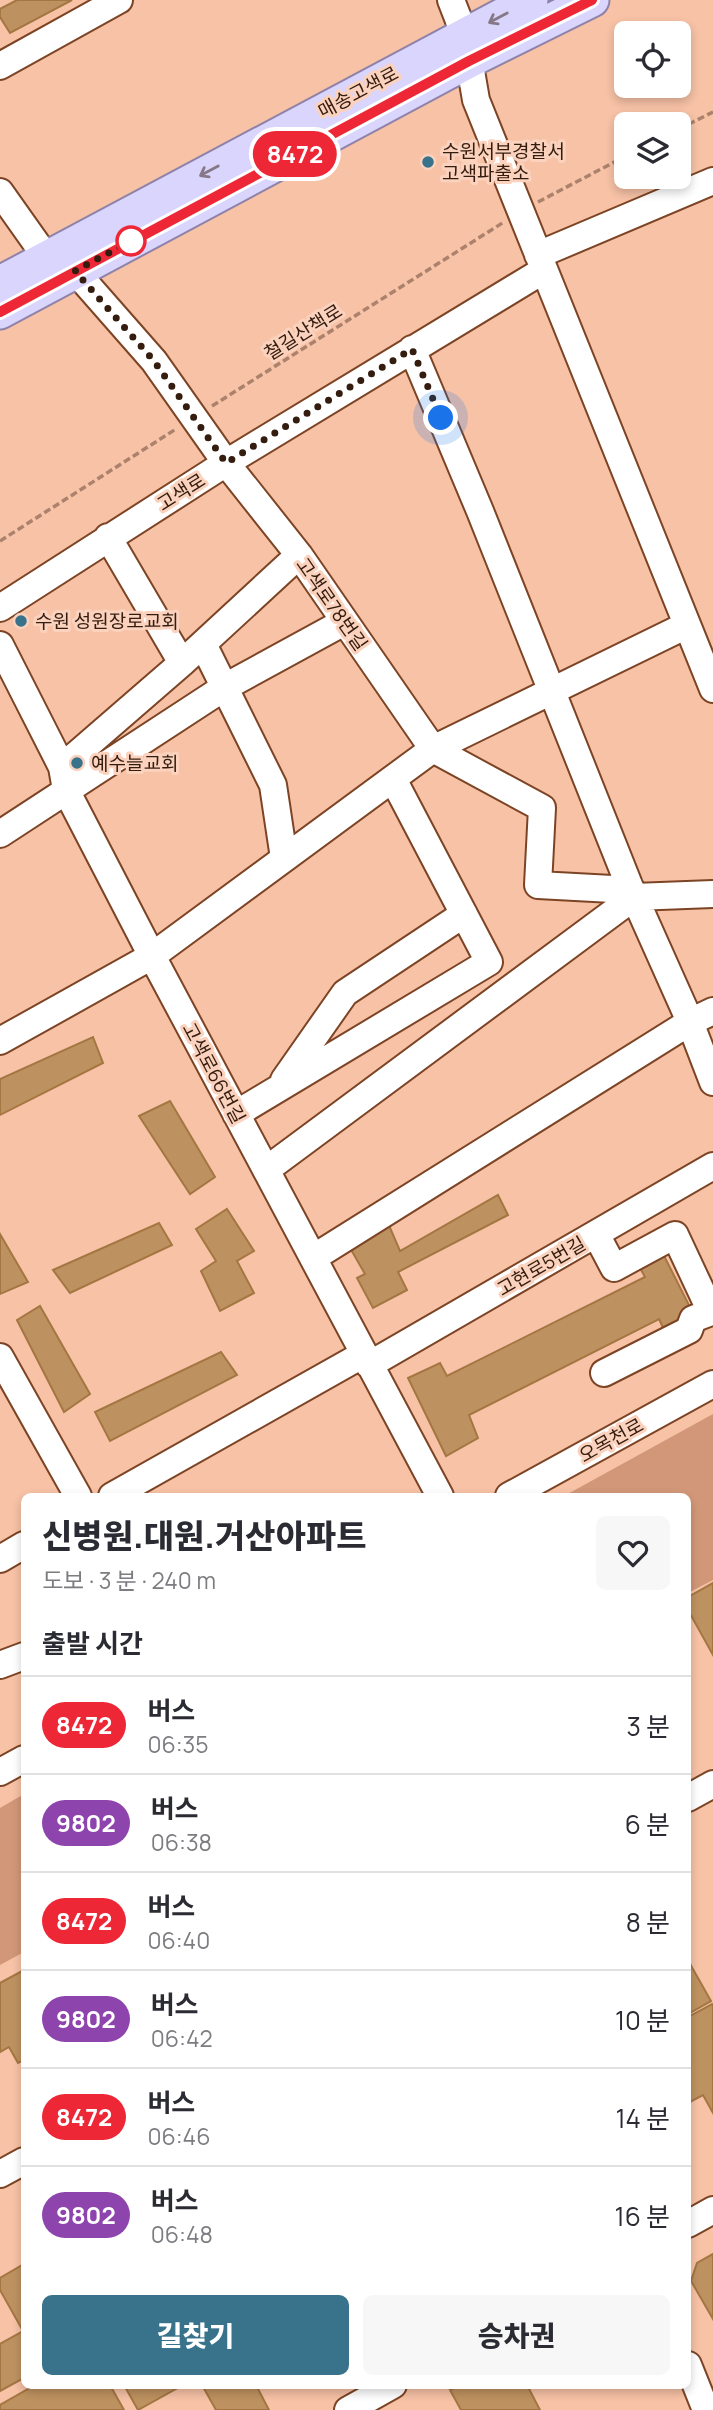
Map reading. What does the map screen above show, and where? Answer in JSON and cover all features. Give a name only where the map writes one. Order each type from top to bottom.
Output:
[{"type":"main road","name":"매송고색로","points":[[467,48],[531,0]]},
{"type":"main road","name":"매송고색로","points":[[0,283],[60,264],[467,48],[592,0]]},
{"type":"main road","name":"매송고색로","points":[[0,312],[60,264]]},
{"type":"street","points":[[0,66],[119,0]]},
{"type":"street","points":[[451,0],[467,48],[476,100],[713,689]]},
{"type":"street","name":"고색로","points":[[0,608],[108,537],[412,349],[541,262],[713,181]]},
{"type":"street","name":"고색로78번길","points":[[0,192],[60,264],[154,361],[226,463],[299,555],[433,749]]},
{"type":"street","points":[[412,349],[633,893],[701,1017],[713,1082]]},
{"type":"street","points":[[108,537],[182,663]]},
{"type":"street","points":[[0,834],[64,778],[182,663],[299,555]]},
{"type":"street","points":[[64,778],[344,622]]},
{"type":"street","points":[[0,1041],[152,956],[433,749],[687,625]]},
{"type":"street","points":[[204,644],[273,785],[284,859]]},
{"type":"street","name":"고색로66번길","points":[[0,645],[152,956],[438,1493]]},
{"type":"street","points":[[433,749],[542,808],[538,886],[633,893],[713,894]]},
{"type":"street","points":[[236,1114],[489,962],[393,779]]},
{"type":"street","points":[[266,1170],[633,893]]},
{"type":"street","points":[[277,1090],[345,993],[464,914]]},
{"type":"street","points":[[313,1258],[701,1017]]},
{"type":"street","name":"고현로5번길","points":[[118,1493],[367,1360],[713,1166]]},
{"type":"street","points":[[596,1234],[614,1268],[675,1235],[711,1306],[711,1312],[693,1319],[689,1330],[604,1373]]},
{"type":"street","points":[[0,1357],[10,1396],[76,1493]]},
{"type":"street","name":"오목천로","points":[[514,1493],[713,1384]]},
{"type":"street","points":[[0,1559],[21,1547]]},
{"type":"street","points":[[0,1665],[21,1657]]},
{"type":"street","points":[[0,1772],[21,1761]]},
{"type":"street","points":[[691,1796],[713,1784]]},
{"type":"street","points":[[0,2174],[21,2163]]},
{"type":"street","points":[[691,2222],[713,2210]]},
{"type":"street","points":[[691,2372],[706,2410]]},
{"type":"street","points":[[348,2410],[386,2389]]},
{"type":"path","points":[[691,123],[713,111]]},
{"type":"path","name":"철길산책로","points":[[0,541],[521,211],[614,162]]},
{"type":"shaded area","points":[[713,1414],[713,1580],[691,1591],[691,1493],[569,1493]]},
{"type":"shaded area","points":[[21,1796],[21,1954],[0,1965],[0,1808]]},
{"type":"building","points":[[17,0],[72,0],[10,33],[0,17],[0,9]]},
{"type":"building","points":[[93,1037],[103,1063],[0,1115],[0,1079]]},
{"type":"building","points":[[170,1101],[215,1177],[190,1194],[139,1116]]},
{"type":"building","points":[[498,1195],[508,1215],[398,1272],[407,1290],[373,1308],[357,1278],[365,1274],[349,1246],[388,1223],[400,1251]]},
{"type":"building","points":[[227,1209],[254,1251],[237,1261],[254,1293],[220,1311],[201,1271],[216,1261],[196,1229]]},
{"type":"building","points":[[159,1223],[172,1245],[70,1293],[53,1270]]},
{"type":"building","points":[[0,1234],[28,1282],[0,1294]]},
{"type":"building","points":[[659,1246],[694,1315],[665,1332],[659,1319],[469,1415],[478,1438],[446,1456],[408,1378],[440,1363],[447,1376],[645,1277],[635,1259]]},
{"type":"building","points":[[40,1306],[90,1394],[64,1412],[17,1320]]},
{"type":"building","points":[[221,1352],[237,1375],[110,1441],[95,1412]]},
{"type":"building","points":[[713,1583],[713,1655],[691,1615],[691,1595]]},
{"type":"building","points":[[691,1966],[711,2001],[691,2012]]},
{"type":"building","points":[[21,1972],[21,2062],[18,2063],[9,2047],[0,2052],[0,1983]]},
{"type":"building","points":[[712,2004],[713,2006],[713,2113],[703,2095],[691,2101],[691,2015]]},
{"type":"building","points":[[713,2254],[713,2319],[691,2281],[697,2263]]},
{"type":"building","points":[[21,2266],[21,2327],[0,2290],[0,2278]]},
{"type":"building","points":[[21,2332],[21,2380],[0,2391],[0,2344]]},
{"type":"building","points":[[28,2389],[112,2389],[124,2410],[0,2410],[0,2405]]},
{"type":"building","points":[[126,2389],[176,2389],[138,2410]]},
{"type":"building","points":[[204,2389],[258,2389],[269,2410],[216,2410]]},
{"type":"building","points":[[529,2389],[540,2410],[461,2410],[450,2390]]},
{"type":"bus line","name":"8472","points":[[0,312],[469,61],[592,0]]},
{"type":"place","name":"수원서부경찰서 고색파출소","points":[[428,162]]},
{"type":"place","name":"수원 성원장로교회","points":[[21,621]]},
{"type":"place","name":"예수늘교회","points":[[77,763]]},
{"type":"route","points":[[131,241],[75,271],[154,361],[226,463],[412,349],[441,418]]}]
